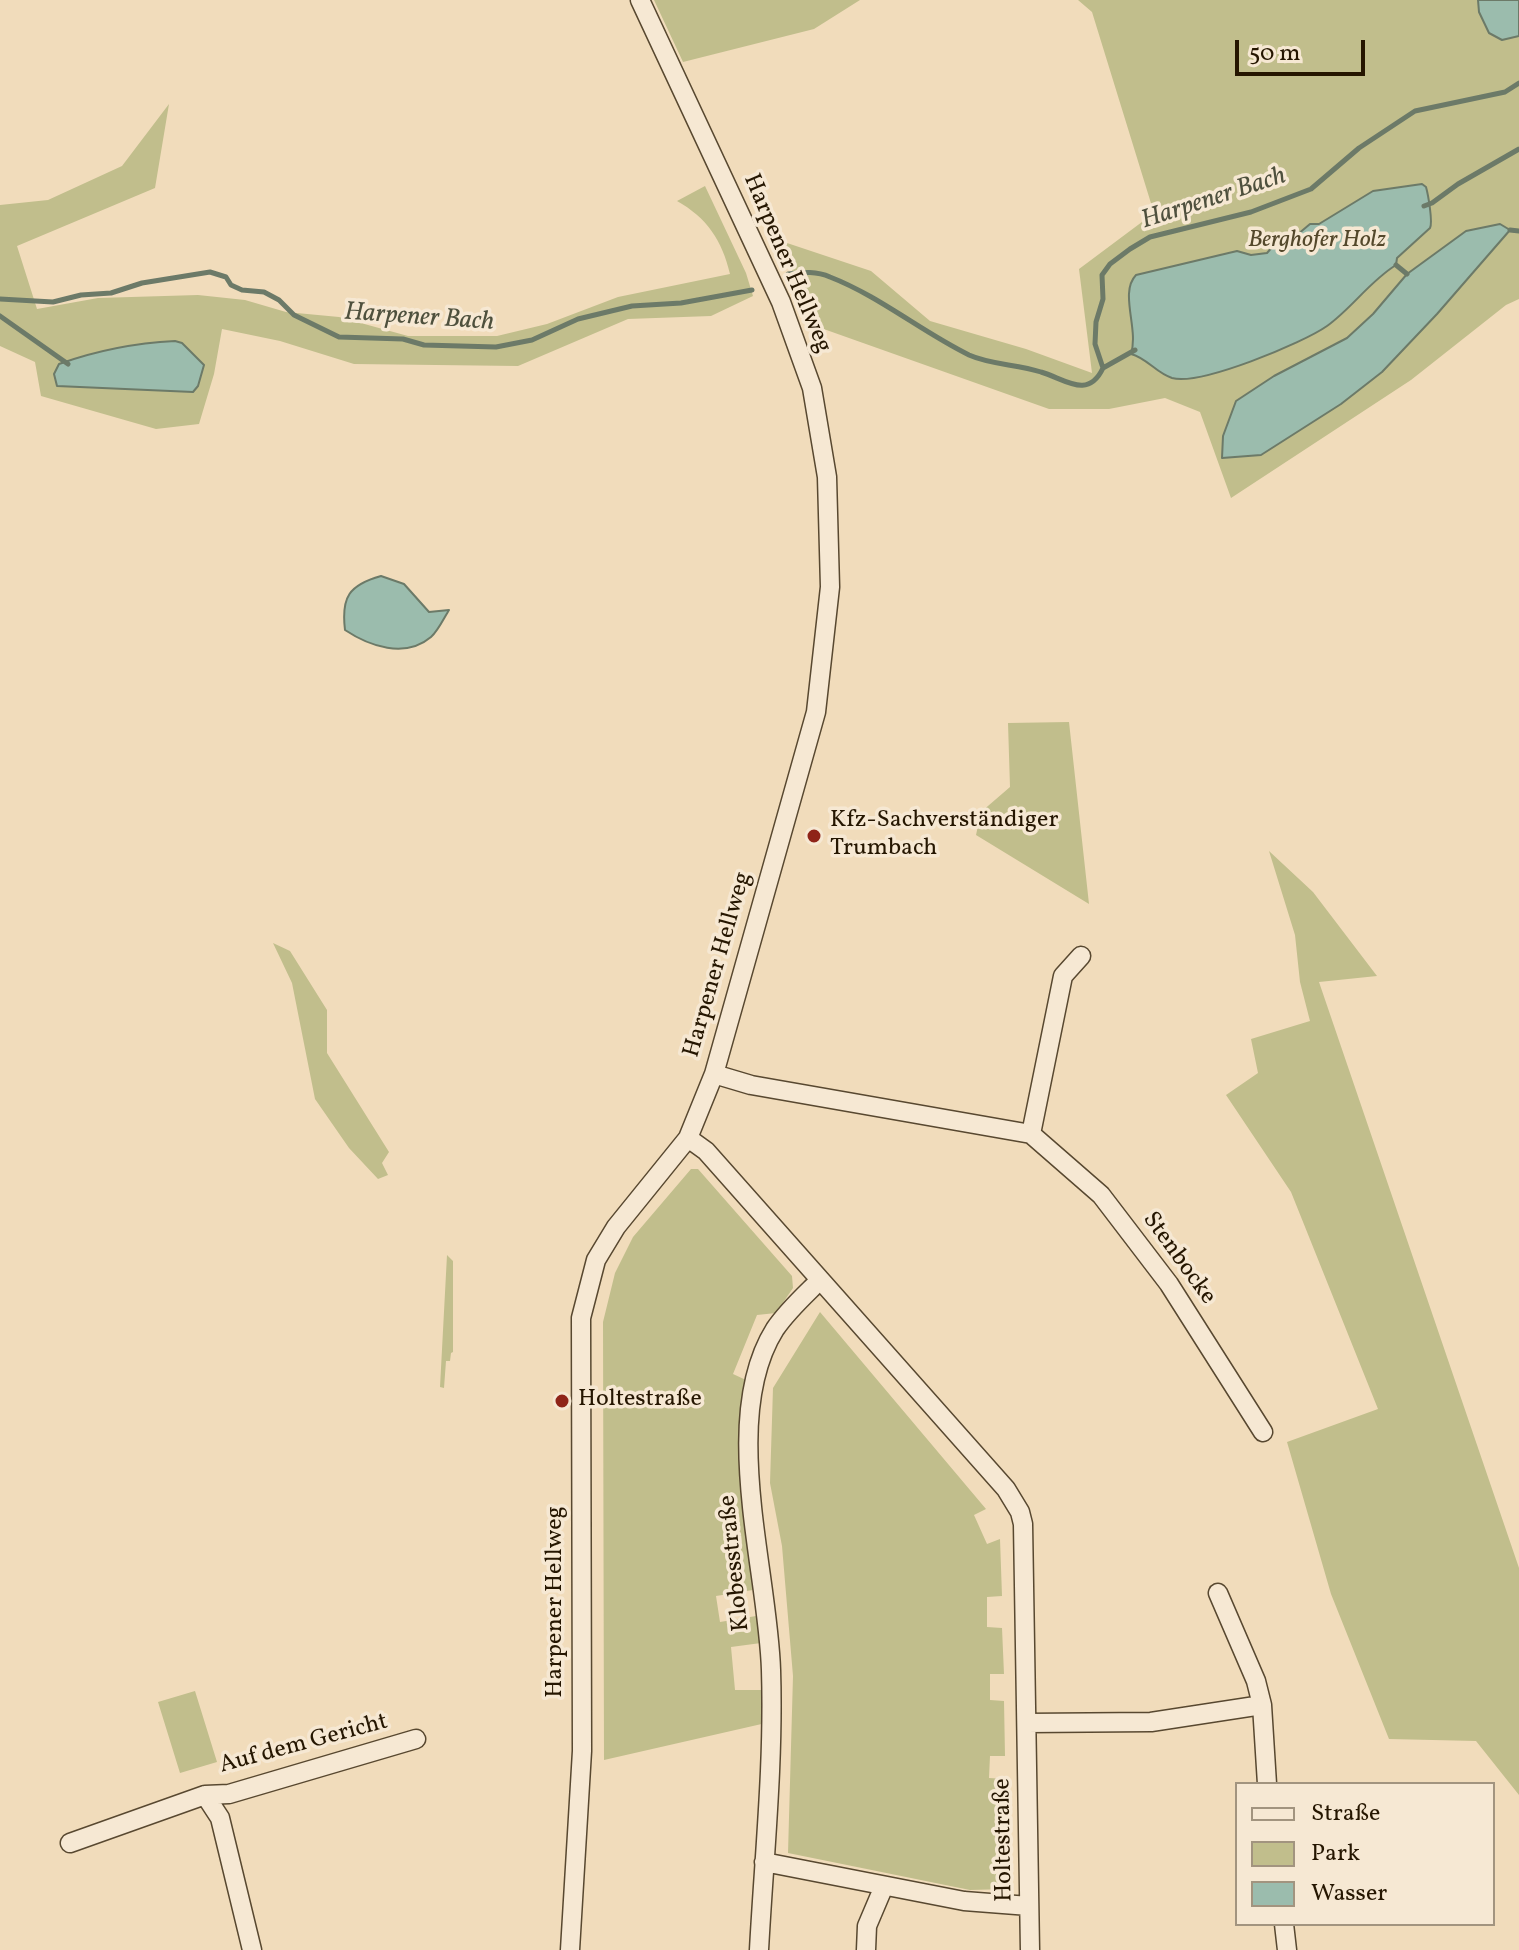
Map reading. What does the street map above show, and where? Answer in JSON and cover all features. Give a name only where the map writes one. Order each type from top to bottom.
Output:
[{"type":"street","name":"Harpener Hellweg","points":[[570,1950],[582,1751],[581,1318],[596,1260],[616,1227],[688,1138],[714,1074],[816,712],[830,587],[827,477],[812,388],[781,302],[640,0]]},
{"type":"street","points":[[714,1074],[758,1086],[1031,1134],[1063,976],[1081,956]]},
{"type":"street","name":"Stenbocke","points":[[1031,1134],[1101,1195],[1169,1284],[1263,1432]]},
{"type":"street","name":"Holtestraße","points":[[688,1138],[706,1151],[1006,1489],[1020,1512],[1024,1534],[1030,1950]]},
{"type":"street","name":"Klobesstraße","points":[[759,1950],[770,1772],[771,1666],[747,1426],[755,1382],[773,1332],[794,1305],[820,1280]]},
{"type":"street","points":[[1218,1593],[1256,1681],[1262,1705],[1267,1782]]},
{"type":"street","points":[[1027,1723],[1151,1722],[1262,1705]]},
{"type":"street","name":"Auf dem Gericht","points":[[70,1843],[205,1795],[229,1794],[416,1739]]},
{"type":"street","name":"Auf dem Gericht","points":[[205,1795],[220,1818],[252,1950]]},
{"type":"street","points":[[764,1862],[964,1901],[1029,1906]]},
{"type":"street","points":[[866,1950],[867,1926],[884,1886]]},
{"type":"street","points":[[1284,1926],[1287,1950]]},
{"type":"green space","points":[[654,0],[860,0],[814,29],[683,62]]},
{"type":"green space","name":"Berghofer Holz","points":[[1078,0],[1519,0],[1519,299],[1506,305],[1411,380],[1231,498],[1200,412],[1165,398],[1109,409],[1049,409],[818,327],[778,240],[871,271],[930,321],[1026,349],[1092,373],[1079,269],[1154,213],[1092,12]]},
{"type":"green space","points":[[169,104],[155,188],[17,246],[37,309],[98,298],[198,295],[245,300],[286,312],[339,317],[408,336],[497,336],[547,324],[618,297],[730,274],[723,251],[712,231],[677,201],[705,186],[746,273],[753,296],[711,316],[628,319],[518,366],[354,364],[280,341],[222,329],[214,374],[199,424],[156,429],[41,396],[35,362],[0,346],[0,205],[48,200],[122,166]]},
{"type":"green space","points":[[1069,722],[1089,904],[976,835],[981,812],[1010,787],[1008,723]]},
{"type":"green space","points":[[1269,851],[1313,892],[1377,976],[1319,982],[1519,1568],[1519,1795],[1476,1741],[1389,1739],[1331,1594],[1287,1442],[1378,1409],[1291,1192],[1226,1095],[1258,1073],[1251,1039],[1310,1021],[1300,982],[1295,935]]},
{"type":"green space","points":[[273,943],[290,951],[327,1010],[327,1053],[389,1152],[382,1163],[388,1175],[378,1179],[349,1148],[315,1099],[292,983]]},
{"type":"green space","points":[[691,1169],[698,1169],[792,1276],[793,1288],[776,1313],[757,1315],[733,1374],[746,1380],[738,1439],[753,1590],[716,1596],[720,1622],[756,1616],[761,1643],[731,1647],[735,1690],[764,1690],[766,1723],[604,1760],[603,1322],[615,1273],[633,1237]]},
{"type":"green space","points":[[447,1255],[453,1261],[453,1352],[450,1361],[446,1361],[444,1388],[440,1387]]},
{"type":"green space","points":[[820,1312],[986,1509],[974,1515],[987,1544],[1000,1539],[1002,1596],[987,1597],[987,1627],[1002,1628],[1004,1674],[990,1674],[990,1700],[1004,1701],[1005,1756],[990,1756],[989,1778],[1005,1779],[1008,1889],[970,1890],[788,1853],[793,1676],[782,1546],[770,1483],[773,1388]]},
{"type":"green space","points":[[195,1691],[217,1762],[180,1773],[158,1702]]},
{"type":"water","points":[[1478,0],[1519,0],[1519,36],[1502,40],[1489,33],[1479,12]]},
{"type":"water","points":[[1422,184],[1428,196],[1430,228],[1397,258],[1396,265],[1327,326],[1275,352],[1227,370],[1186,379],[1166,376],[1131,354],[1133,333],[1129,291],[1136,275],[1237,251],[1251,255],[1267,253],[1274,245],[1291,240],[1310,224],[1319,224],[1373,191]]},
{"type":"water","points":[[1500,224],[1510,230],[1382,372],[1341,404],[1261,455],[1222,458],[1223,436],[1236,401],[1274,376],[1347,338],[1373,314],[1407,274],[1466,231]]},
{"type":"water","points":[[175,341],[182,343],[204,365],[193,392],[57,386],[54,374],[59,364],[117,348]]},
{"type":"water","points":[[381,576],[404,584],[429,612],[449,610],[431,637],[421,644],[387,648],[345,630],[344,609],[354,588]]},
{"type":"waterway","name":"Harpener Bach","points":[[788,274],[820,274],[848,285],[969,355],[1032,369],[1083,385],[1097,378],[1103,368],[1095,344],[1096,322],[1103,299],[1102,275],[1110,264],[1130,249],[1150,237],[1251,212],[1311,189],[1359,148],[1415,111],[1505,92],[1519,83]]},
{"type":"waterway","points":[[1424,206],[1519,149]]},
{"type":"waterway","points":[[1510,230],[1519,231]]},
{"type":"waterway","points":[[1396,265],[1407,274]]},
{"type":"waterway","name":"Harpener Bach","points":[[0,299],[53,302],[210,272],[226,277],[231,285],[242,290],[264,292],[279,300],[294,315],[339,337],[403,339],[424,345],[496,347],[532,340],[578,319],[632,306],[681,303],[752,290]]},
{"type":"waterway","points":[[0,316],[68,364]]},
{"type":"waterway","points":[[1103,368],[1135,350]]},
{"type":"place","name":"Kfz-Sachverständiger Trumbach","points":[[814,836]]},
{"type":"place","name":"Holtestraße","points":[[562,1401]]}]
